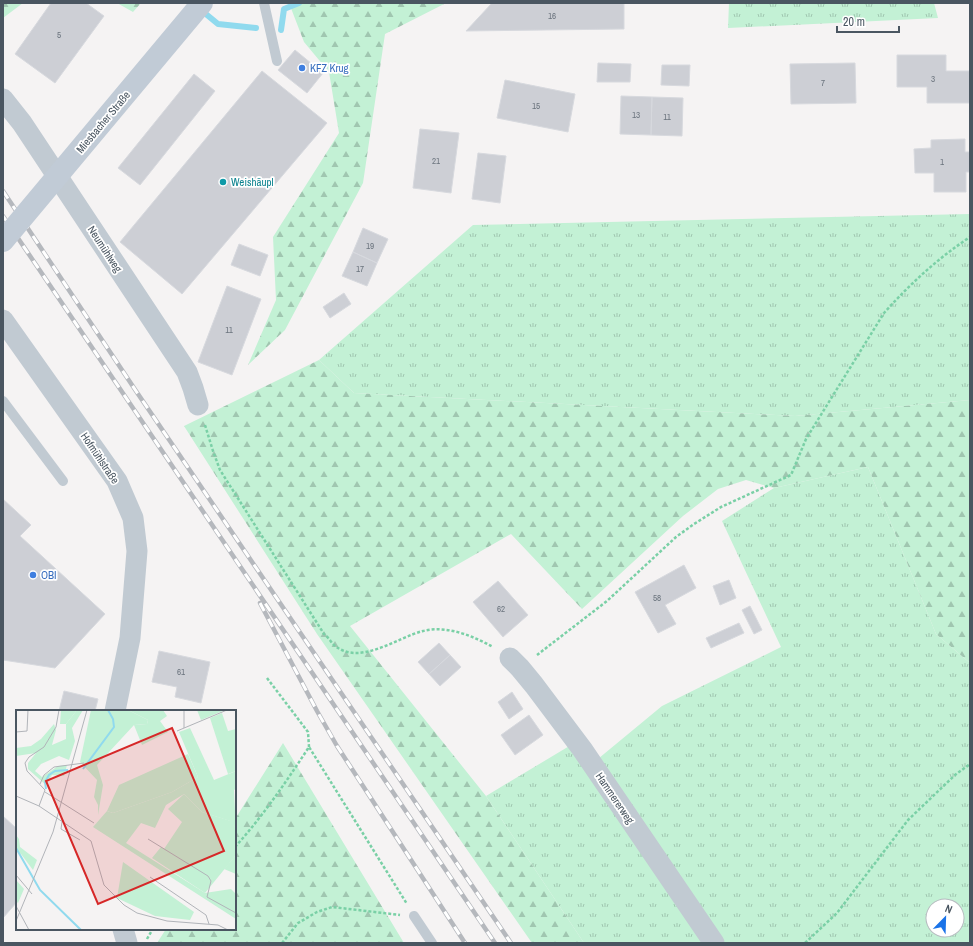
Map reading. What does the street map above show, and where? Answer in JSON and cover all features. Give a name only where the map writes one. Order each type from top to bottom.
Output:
[{"type":"main road","name":"Miesbacher Straße","points":[[3,241],[202,3]]},
{"type":"street","name":"Neumühlweg","points":[[3,99],[22,123],[187,372],[198,405]]},
{"type":"street","name":"Hofmühlstraße","points":[[3,320],[117,481],[133,518],[137,551],[131,630],[116,710]]},
{"type":"street","name":"Hammererweg","points":[[516,663],[582,749],[714,943]]},
{"type":"street","points":[[123,930],[127,943]]},
{"type":"lane","points":[[264,3],[277,61]]},
{"type":"lane","points":[[3,401],[63,481]]},
{"type":"lane","points":[[414,916],[432,943]]},
{"type":"path","points":[[198,405],[220,470],[324,634],[335,646],[345,651],[358,653],[374,650],[424,630],[443,630],[459,632],[477,638],[516,663],[607,601],[676,537],[694,524],[721,508],[791,475],[806,439],[884,313],[899,296],[931,266],[970,237]]},
{"type":"path","points":[[267,678],[308,732],[309,747],[414,916]]},
{"type":"path","points":[[236,846],[252,828],[282,788],[309,747]]},
{"type":"path","points":[[806,943],[837,913],[908,820],[955,775],[970,764]]},
{"type":"path","points":[[282,943],[298,923],[317,912],[332,907],[384,913]]},
{"type":"green space","points":[[3,3],[23,3],[3,18]]},
{"type":"green space","points":[[117,3],[141,3],[133,12]]},
{"type":"green space","points":[[289,3],[446,3],[385,34],[363,183],[285,330],[248,365],[276,300],[273,237],[339,133],[329,72],[304,42]]},
{"type":"green space","points":[[729,3],[934,3],[938,18],[728,28]]},
{"type":"green space","points":[[970,214],[970,400],[795,416],[354,393],[319,360],[473,225]]},
{"type":"green space","points":[[319,360],[354,393],[795,416],[970,400],[970,663],[936,634],[868,467],[774,488],[746,480],[718,489],[683,516],[582,609],[511,534],[350,626],[486,796],[584,943],[532,943],[317,634],[184,426]]},
{"type":"green space","points":[[868,467],[936,634],[970,663],[970,943],[584,943],[486,796],[571,745],[587,768],[662,706],[781,647],[722,521],[774,488]]},
{"type":"green space","points":[[283,743],[404,943],[157,943],[165,930],[236,930],[236,817]]},
{"type":"building","points":[[51,3],[86,3],[104,16],[55,83],[15,54]]},
{"type":"building","points":[[492,3],[624,3],[624,29],[466,31]]},
{"type":"building","points":[[295,50],[323,73],[307,93],[278,70]]},
{"type":"building","points":[[897,55],[946,55],[946,71],[970,71],[970,103],[927,103],[927,87],[897,87]]},
{"type":"building","points":[[598,63],[631,64],[630,82],[597,82]]},
{"type":"building","points":[[855,63],[856,103],[791,104],[790,64]]},
{"type":"building","points":[[662,65],[690,65],[689,86],[661,85]]},
{"type":"building","name":"Weishäupl","points":[[262,71],[327,123],[182,294],[120,242]]},
{"type":"building","points":[[194,74],[215,91],[140,185],[118,168]]},
{"type":"building","points":[[505,80],[575,94],[568,132],[497,118]]},
{"type":"building","points":[[621,96],[652,97],[651,135],[620,134]]},
{"type":"building","points":[[652,97],[683,98],[682,136],[651,135]]},
{"type":"building","points":[[420,129],[459,133],[451,193],[413,188]]},
{"type":"building","points":[[965,139],[965,152],[970,152],[970,172],[966,172],[966,192],[934,192],[934,173],[915,173],[914,149],[931,148],[931,140]]},
{"type":"building","points":[[478,153],[506,156],[500,203],[472,199]]},
{"type":"building","points":[[363,228],[388,239],[377,263],[353,252]]},
{"type":"building","points":[[239,244],[268,255],[260,276],[231,265]]},
{"type":"building","points":[[353,252],[377,263],[367,286],[342,276]]},
{"type":"building","points":[[227,286],[261,299],[232,375],[198,362]]},
{"type":"building","points":[[344,293],[351,304],[330,318],[323,307]]},
{"type":"building","name":"OBI","points":[[3,499],[31,525],[20,536],[105,614],[55,668],[3,660]]},
{"type":"building","points":[[684,565],[696,588],[665,605],[676,624],[658,633],[635,592]]},
{"type":"building","points":[[729,580],[736,598],[720,605],[713,586]]},
{"type":"building","points":[[498,581],[528,615],[503,637],[473,602]]},
{"type":"building","points":[[750,606],[762,630],[754,634],[742,610]]},
{"type":"building","points":[[739,623],[744,633],[711,648],[706,638]]},
{"type":"building","points":[[439,643],[450,655],[429,674],[418,662]]},
{"type":"building","points":[[159,651],[210,662],[201,703],[175,697],[177,687],[152,682]]},
{"type":"building","points":[[450,655],[461,667],[440,686],[429,674]]},
{"type":"building","points":[[64,691],[98,699],[95,710],[59,710]]},
{"type":"building","points":[[512,692],[523,709],[509,719],[498,702]]},
{"type":"building","points":[[529,715],[543,735],[515,755],[501,735]]},
{"type":"building","points":[[3,816],[16,828],[16,903],[3,918]]},
{"type":"waterway","points":[[281,30],[284,9],[299,3]]},
{"type":"waterway","points":[[201,10],[218,24],[256,28]]},
{"type":"railway","points":[[3,191],[136,391],[511,943]]},
{"type":"railway","points":[[3,216],[495,943]]},
{"type":"railway","points":[[260,603],[337,746],[465,943]]},
{"type":"place","name":"KFZ Krug","points":[[302,68]]},
{"type":"place","name":"Weishäupl","points":[[223,182]]},
{"type":"place","name":"OBI","points":[[33,575]]}]
